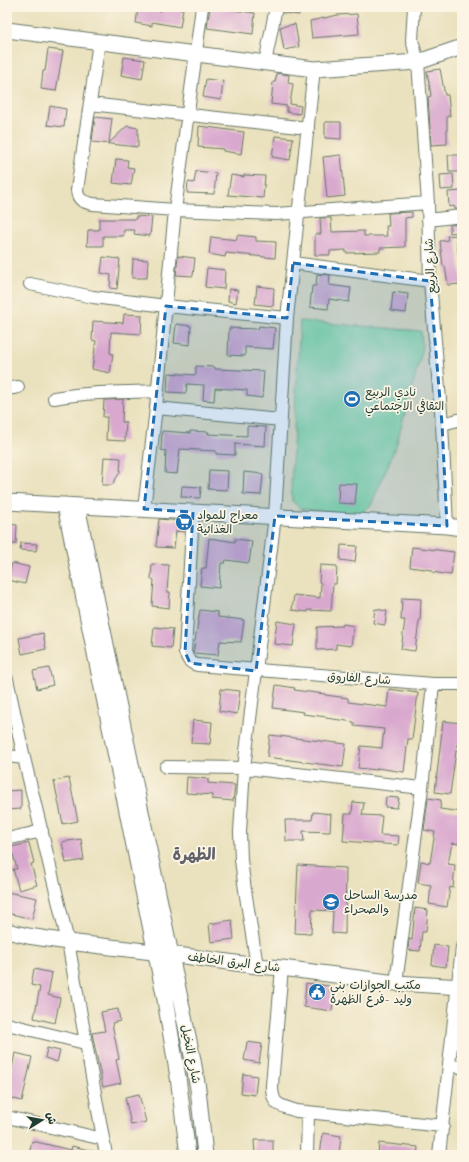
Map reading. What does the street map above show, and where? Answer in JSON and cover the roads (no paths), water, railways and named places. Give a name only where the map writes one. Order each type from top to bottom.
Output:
[{"type":"main road","points":[[7,30],[314,69],[418,62],[462,47]]},
{"type":"main road","points":[[7,502],[275,516],[462,528]]},
{"type":"main road","points":[[71,506],[172,1043],[188,1155]]},
{"type":"main road","name":"شارع النخيل","points":[[71,506],[170,954],[198,1090],[205,1155]]},
{"type":"main road","name":"شارع البرق الخاطف","points":[[7,931],[68,942],[282,968],[396,984],[460,987]]},
{"type":"street","points":[[144,509],[158,391],[175,210],[202,7]]},
{"type":"street","points":[[265,63],[276,7]]},
{"type":"street","name":"شارع الربيع","points":[[414,7],[412,40],[418,62],[428,203],[430,281],[442,424],[446,526]]},
{"type":"street","points":[[99,42],[77,190],[81,201],[93,204],[175,210],[276,214],[428,203]]},
{"type":"street","points":[[257,966],[241,860],[240,832],[244,768],[275,516],[287,318],[314,69]]},
{"type":"street","points":[[90,104],[308,128]]},
{"type":"street","points":[[428,220],[462,216]]},
{"type":"street","points":[[293,263],[430,281]]},
{"type":"street","points":[[30,284],[94,297],[287,318]]},
{"type":"street","points":[[54,398],[102,392],[158,391]]},
{"type":"street","points":[[156,408],[281,420]]},
{"type":"street","points":[[442,424],[462,419]]},
{"type":"street","name":"شارع الفاروق","points":[[193,512],[185,652],[190,663],[256,671],[433,684],[462,684]]},
{"type":"street","points":[[7,679],[24,758],[68,942],[106,1155]]},
{"type":"street","points":[[396,984],[422,788],[433,684]]},
{"type":"street","points":[[7,756],[24,758]]},
{"type":"street","points":[[166,767],[244,768],[422,788]]},
{"type":"street","points":[[7,839],[42,831]]},
{"type":"street","points":[[439,1155],[460,987],[462,947]]},
{"type":"street","points":[[282,968],[272,1096],[277,1103],[297,1112],[443,1126]]},
{"type":"street","points":[[7,1024],[85,1043]]},
{"type":"street","points":[[449,1066],[462,1067]]},
{"type":"street","points":[[307,1155],[308,1112]]},
{"type":"street","points":[[7,1117],[103,1139]]},
{"type":"place","name":"نادي الربيع الثقافي الاجتماعي","points":[[352,399]]},
{"type":"place","name":"معراج للمواد الغذائية","points":[[184,522]]},
{"type":"place","name":"مدرسة الساحل والصحراء","points":[[331,902]]},
{"type":"place","name":"مكتب الجوازات بني وليد -فرع الظهرة","points":[[317,992]]},
{"type":"district","name":"الظهرة","points":[[194,854]]}]
